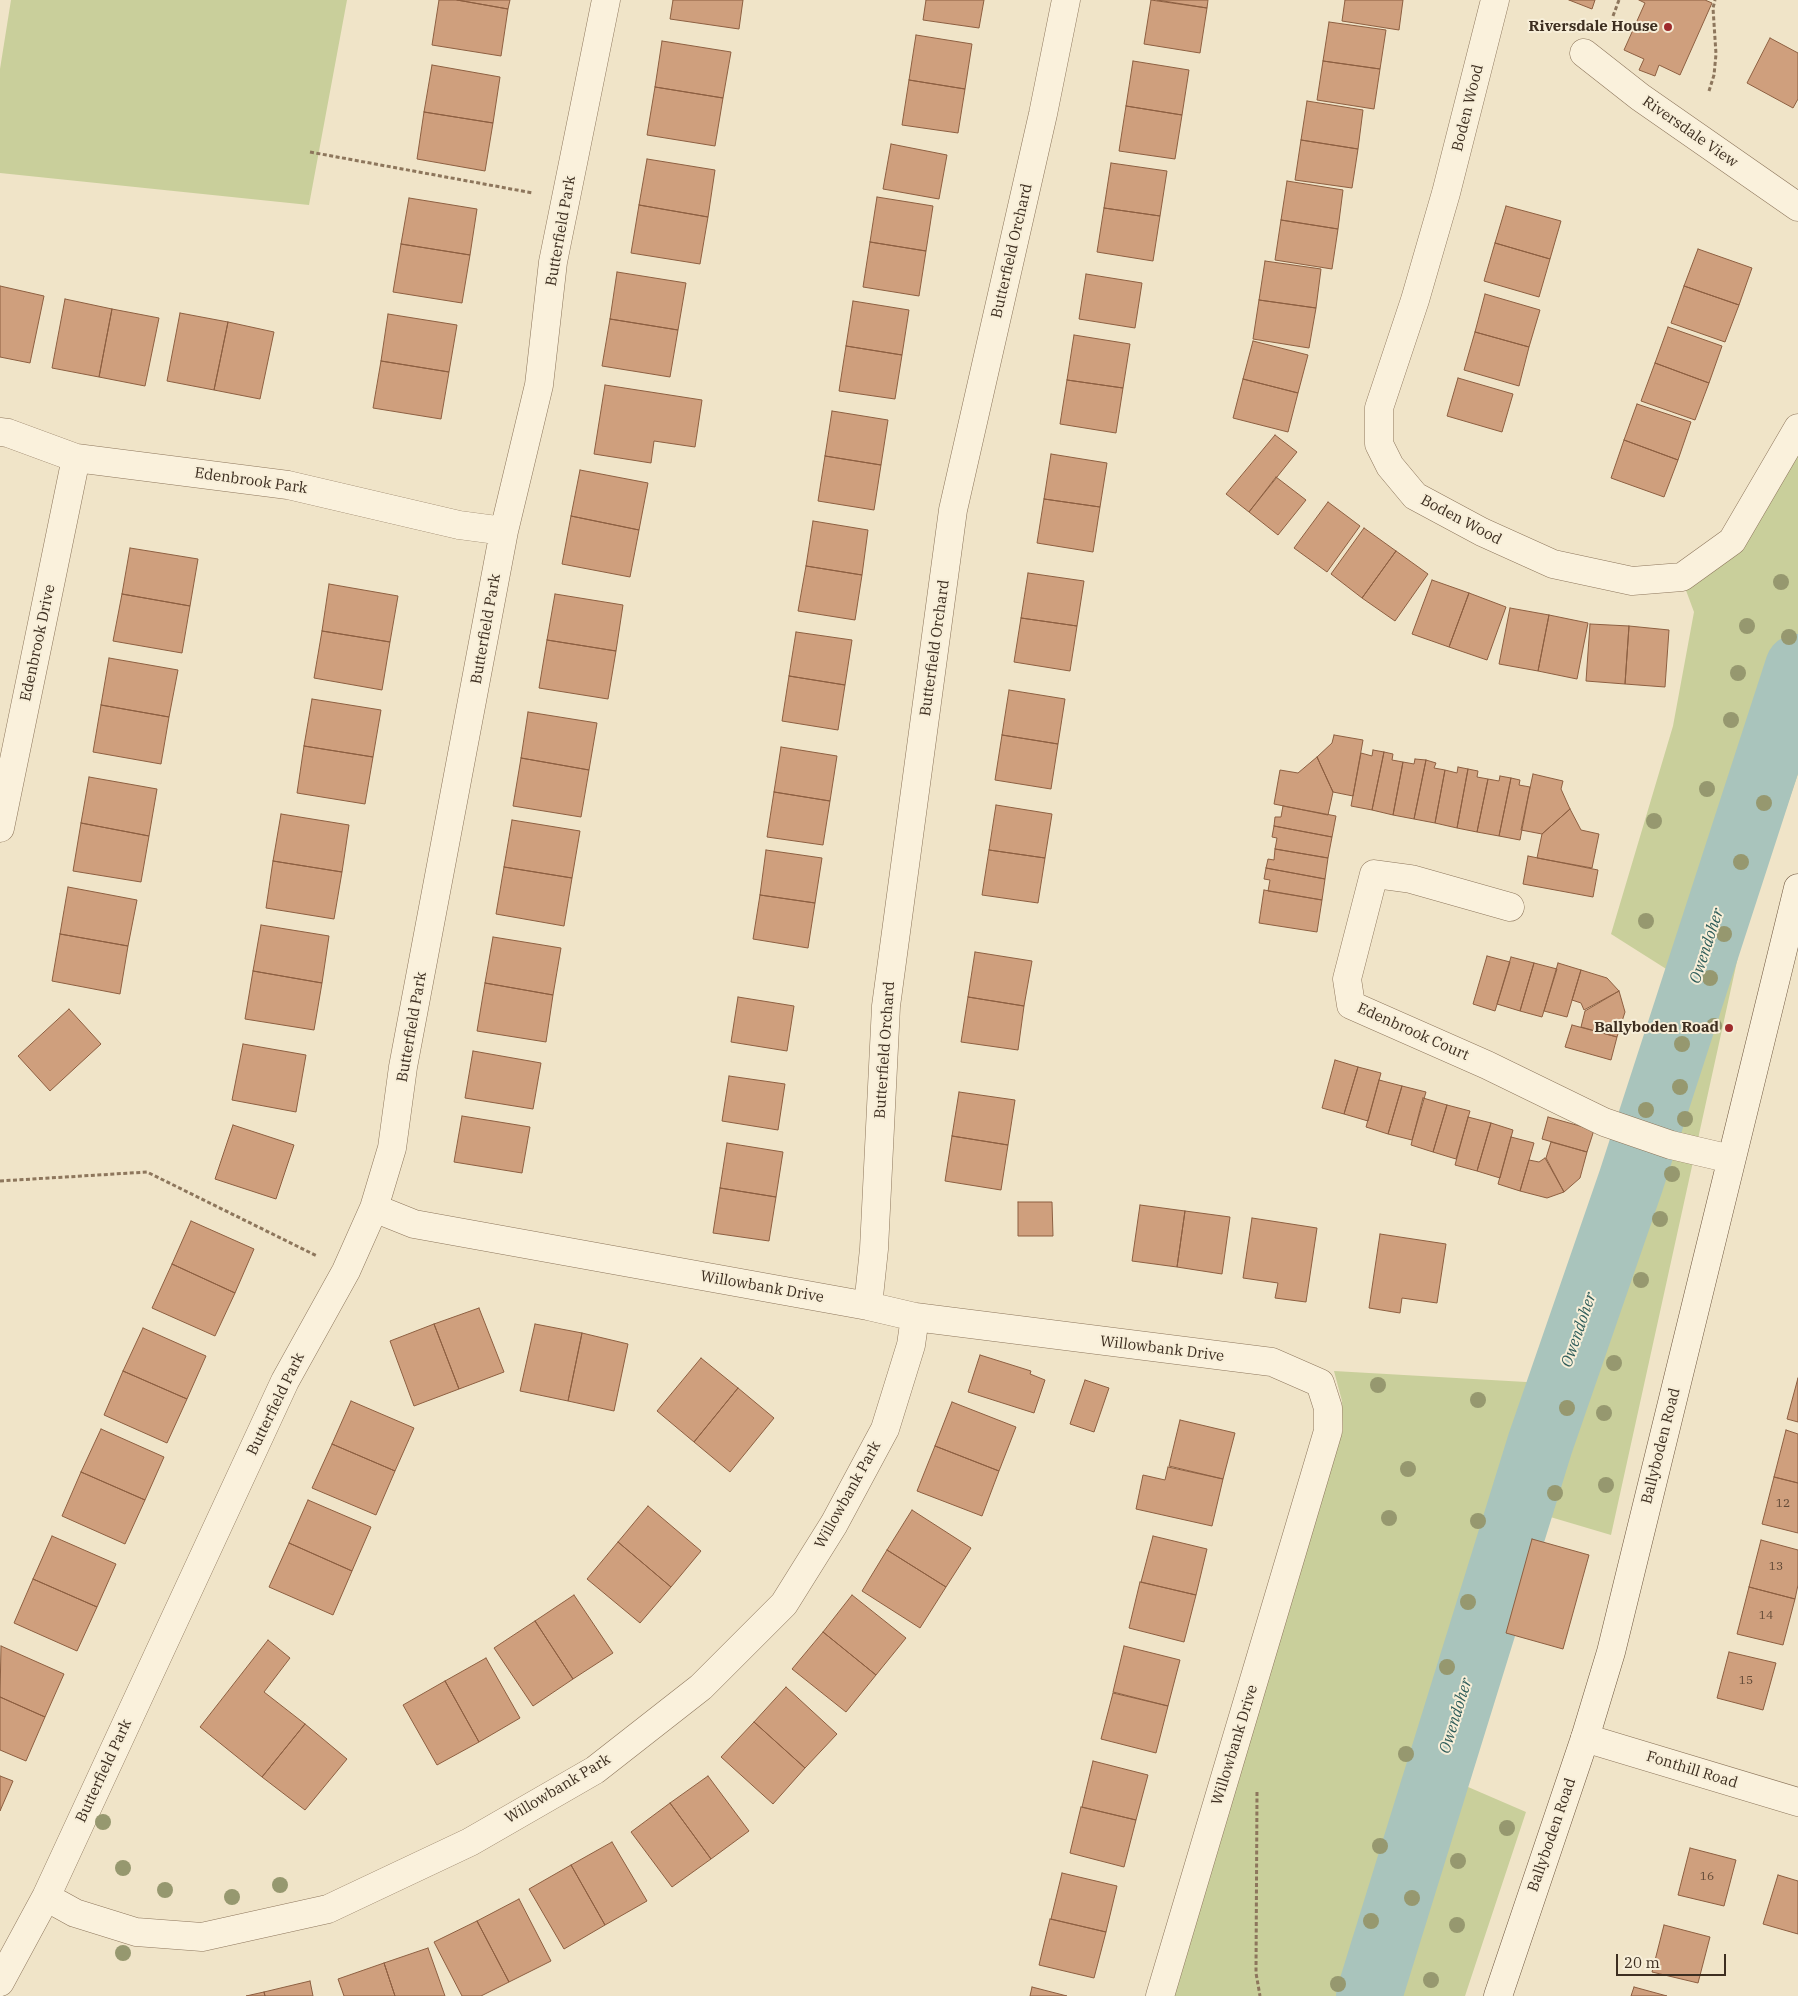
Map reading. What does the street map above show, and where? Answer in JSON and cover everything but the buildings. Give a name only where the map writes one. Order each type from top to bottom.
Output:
[{"type":"street","name":"Butterfield Park","points":[[0,1982],[46,1897],[281,1390],[346,1270],[374,1208],[392,1148],[403,1067],[504,531],[539,385],[553,262],[606,0]]},
{"type":"street","name":"Butterfield Orchard","points":[[868,1306],[874,1249],[886,1006],[953,510],[1043,114],[1066,0]]},
{"type":"street","name":"Boden Wood","points":[[1495,0],[1446,193],[1415,300],[1379,408],[1379,444],[1390,466],[1415,496],[1482,532],[1553,564],[1632,581],[1682,577],[1732,541],[1798,428]]},
{"type":"street","name":"Riversdale View","points":[[1584,53],[1640,97],[1798,207]]},
{"type":"street","name":"Edenbrook Park","points":[[0,432],[8,433],[76,458],[288,485],[459,525],[504,531]]},
{"type":"street","name":"Edenbrook Drive","points":[[0,828],[76,458]]},
{"type":"street","name":"Edenbrook Court","points":[[1510,907],[1411,879],[1374,874],[1347,979],[1351,1005],[1487,1065],[1604,1122],[1671,1146],[1730,1159]]},
{"type":"street","name":"Ballyboden Road","points":[[1498,1996],[1585,1738],[1611,1652],[1730,1159],[1798,888]]},
{"type":"street","name":"Willowbank Drive","points":[[374,1208],[414,1224],[868,1306],[914,1317],[1272,1362],[1320,1383],[1328,1408],[1328,1431],[1160,1996]]},
{"type":"street","name":"Willowbank Park","points":[[46,1897],[76,1913],[136,1932],[202,1937],[328,1909],[470,1842],[595,1770],[701,1687],[784,1604],[834,1524],[884,1429],[911,1345],[914,1317]]},
{"type":"street","name":"Fonthill Road","points":[[1585,1738],[1798,1802]]},
{"type":"path","points":[[1613,16],[1619,0]]},
{"type":"path","points":[[1709,90],[1714,75],[1716,54],[1714,0]]},
{"type":"path","points":[[310,152],[538,194]]},
{"type":"path","points":[[0,1181],[148,1172],[318,1256]]},
{"type":"path","points":[[1257,1786],[1256,1974],[1260,1996]]},
{"type":"green space","points":[[11,0],[347,0],[309,205],[0,173],[0,69]]},
{"type":"green space","points":[[1798,428],[1798,774],[1743,934],[1611,1535],[1520,1508],[1438,1774],[1526,1812],[1465,1996],[1169,1996],[1343,1430],[1342,1401],[1334,1371],[1561,1384],[1645,1137],[1617,1127],[1671,972],[1611,934],[1673,726],[1694,612],[1684,585]]},
{"type":"waterway","name":"Owendoher","points":[[1369,1996],[1540,1444],[1631,1181],[1798,667]]},
{"type":"place","name":"Riversdale House","points":[[1668,27]]},
{"type":"place","name":"Ballyboden Road","points":[[1729,1028]]}]
